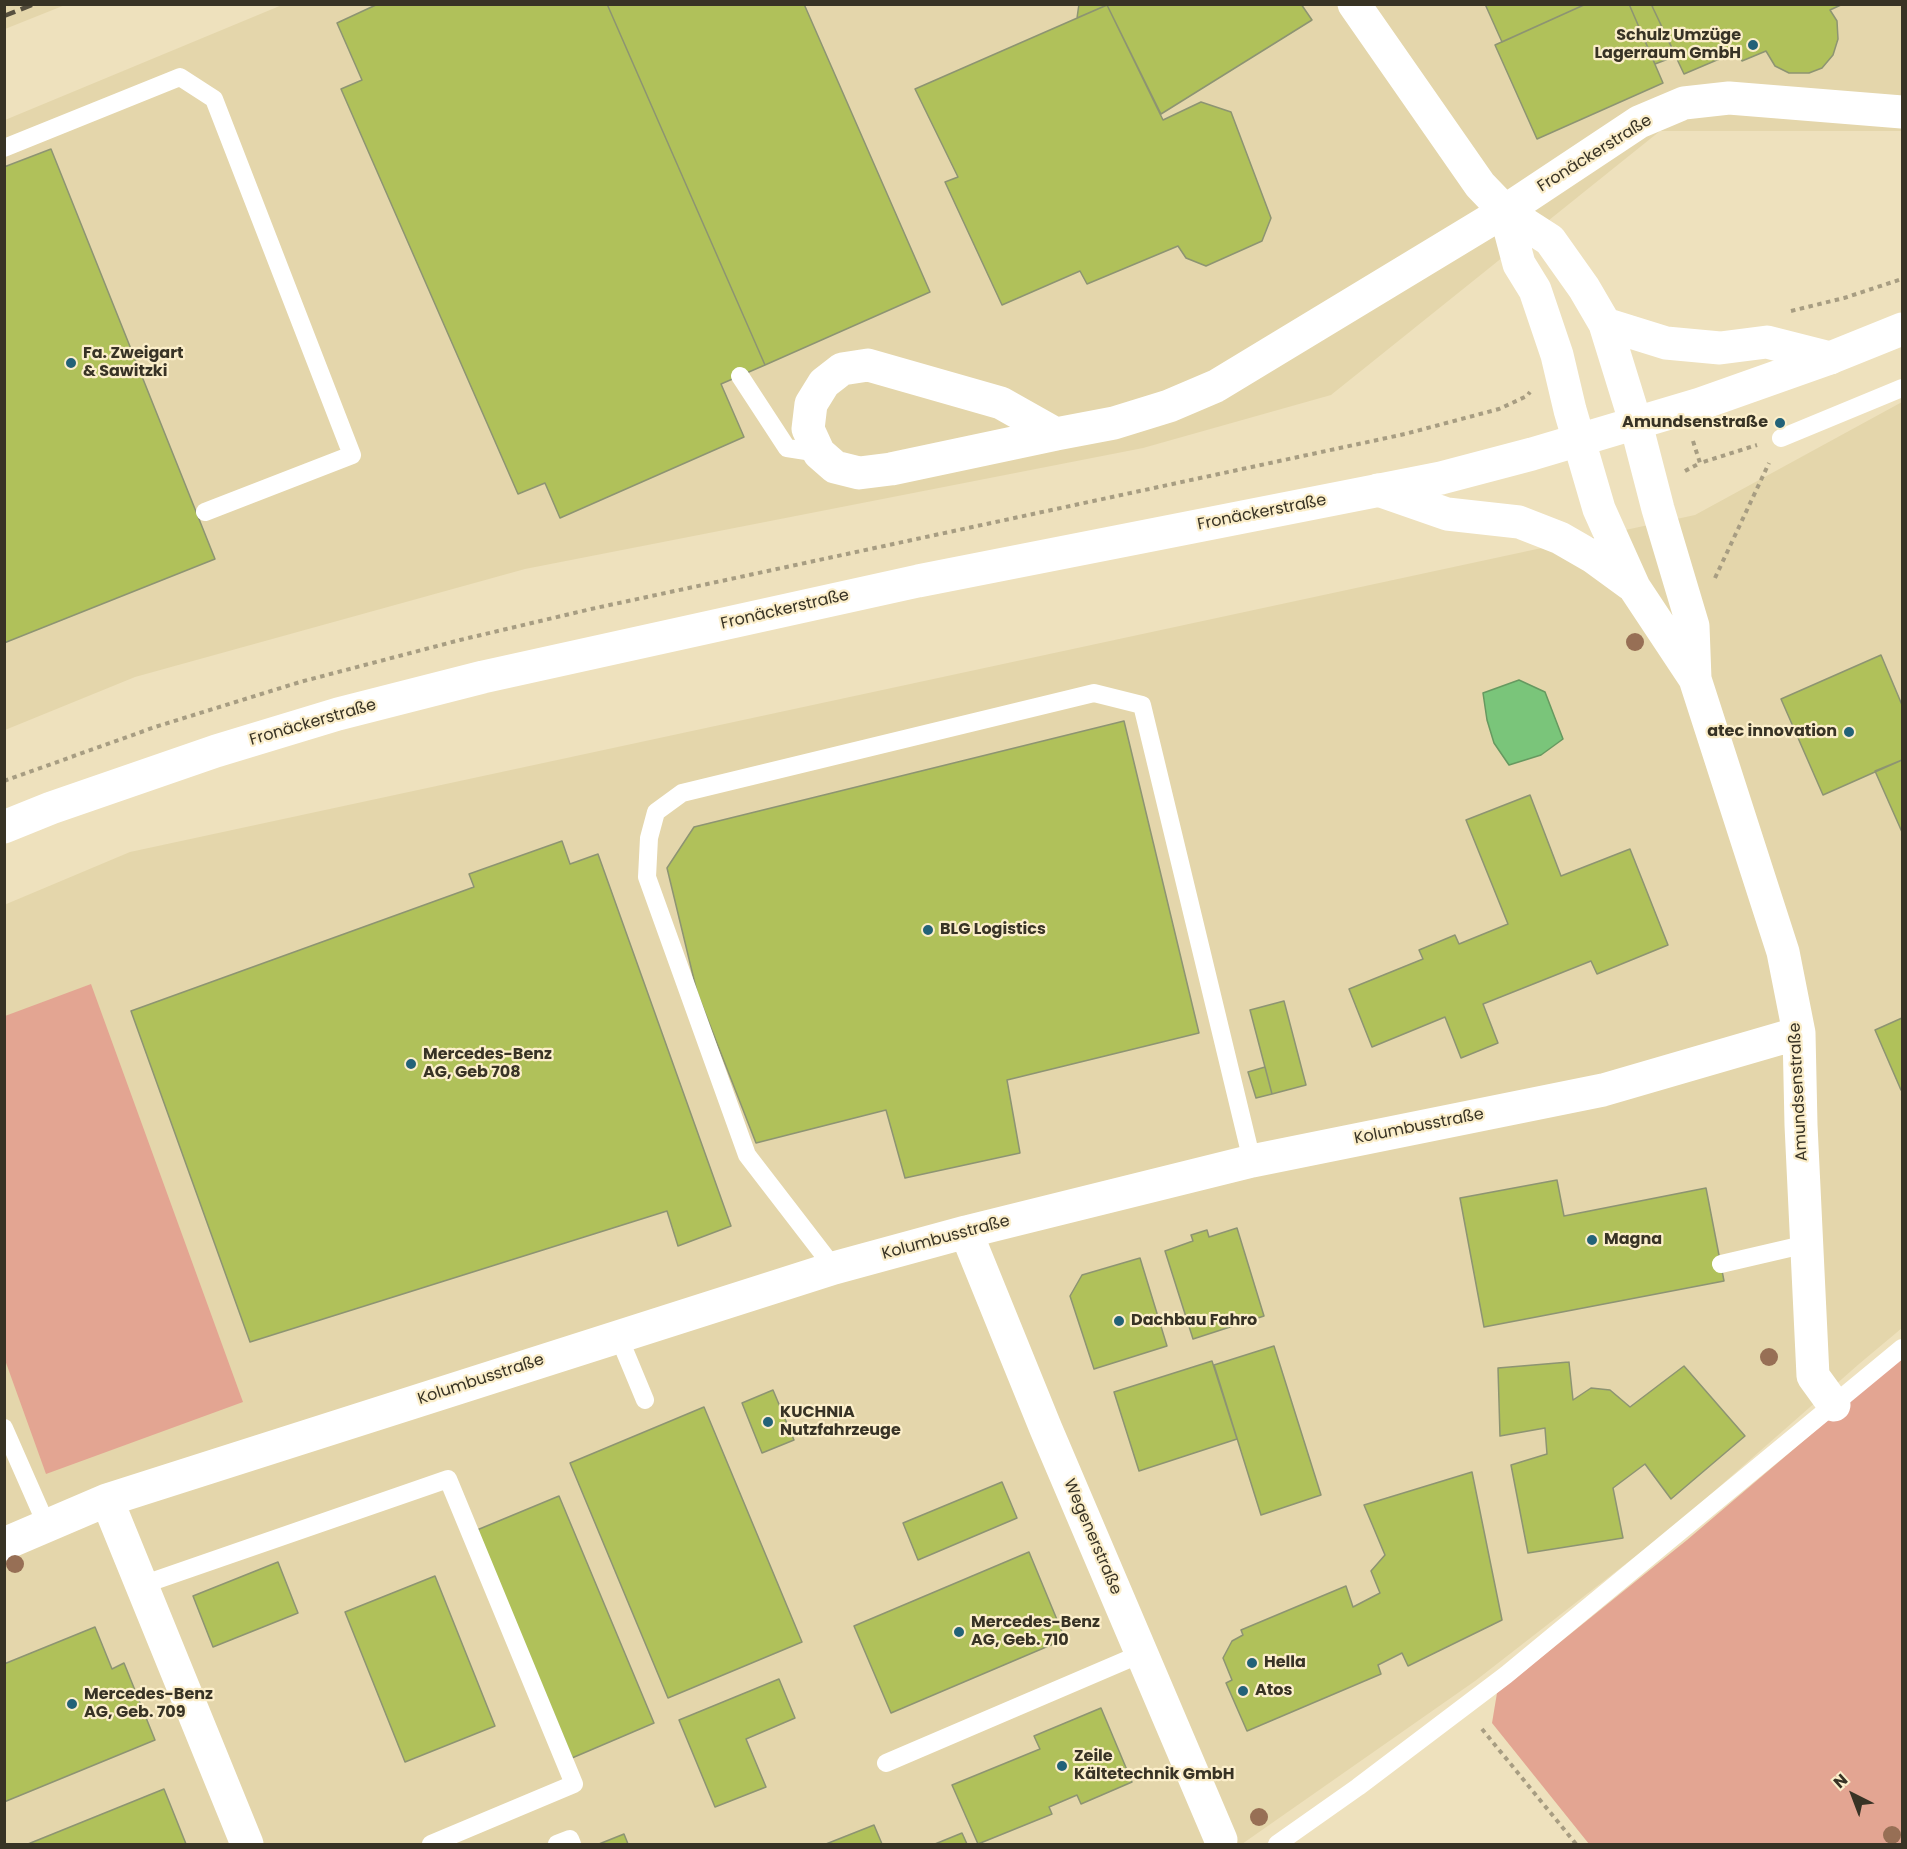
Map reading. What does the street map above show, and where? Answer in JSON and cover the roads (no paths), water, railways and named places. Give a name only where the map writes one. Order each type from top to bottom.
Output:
[{"type":"street","points":[[1354,4],[1479,184],[1505,211],[1550,240],[1584,288],[1605,324],[1636,424]]},
{"type":"street","name":"Fronäckerstraße","points":[[819,453],[835,467],[859,473],[891,469],[1114,423],[1158,410],[1216,386],[1505,211],[1639,122],[1684,103],[1729,98],[1902,112]]},
{"type":"street","points":[[1505,211],[1519,264],[1535,290],[1579,441]]},
{"type":"street","points":[[1605,324],[1666,344],[1720,348],[1767,342],[1830,358]]},
{"type":"street","name":"Fronäckerstraße","points":[[4,827],[51,808],[216,752],[338,714],[483,677],[918,580],[1441,478],[1579,441],[1700,405],[1902,329]]},
{"type":"street","points":[[819,453],[808,429],[811,404],[824,383],[842,369],[868,365],[1001,404],[1056,434]]},
{"type":"street","name":"Amundsenstraße","points":[[1636,424],[1658,509],[1693,626],[1695,679]]},
{"type":"street","name":"Amundsenstraße","points":[[1579,441],[1599,509],[1634,587],[1695,679],[1783,952],[1799,1033],[1814,1376],[1834,1405]]},
{"type":"street","points":[[1378,490],[1447,514],[1520,522],[1560,538],[1585,552],[1634,587]]},
{"type":"street","name":"Kolumbusstraße","points":[[4,1544],[107,1500],[618,1335],[834,1268],[966,1232],[1252,1161],[1603,1090],[1799,1033]]},
{"type":"street","name":"Wegenerstraße","points":[[966,1232],[1046,1429],[1221,1840]]},
{"type":"street","points":[[107,1500],[247,1845]]},
{"type":"lane","points":[[4,148],[180,77],[214,99],[352,455],[205,512]]},
{"type":"lane","points":[[740,375],[786,448],[819,453]]},
{"type":"lane","points":[[1781,438],[1902,388]]},
{"type":"lane","points":[[834,1268],[747,1155],[647,877],[649,838],[656,812],[682,793],[1094,693],[1142,705],[1252,1161]]},
{"type":"lane","points":[[1721,1264],[1807,1244]]},
{"type":"lane","points":[[618,1335],[645,1400]]},
{"type":"lane","points":[[1277,1845],[1506,1675],[1902,1348]]},
{"type":"lane","points":[[4,1428],[46,1526]]},
{"type":"lane","points":[[142,1585],[448,1479],[574,1784],[431,1845]]},
{"type":"lane","points":[[886,1763],[1143,1653]]},
{"type":"lane","points":[[557,1845],[570,1839],[572,1845]]},
{"type":"railway","points":[[4,16],[34,4]]},
{"type":"place","name":"Schulz Umzüge Lagerraum GmbH","points":[[1753,45]]},
{"type":"place","name":"Fa. Zweigart & Sawitzki","points":[[71,363]]},
{"type":"place","name":"Amundsenstraße","points":[[1780,423]]},
{"type":"place","name":"atec innovation","points":[[1849,732]]},
{"type":"place","name":"BLG Logistics","points":[[928,930]]},
{"type":"place","name":"Mercedes-Benz AG, Geb 708","points":[[411,1064]]},
{"type":"place","name":"Magna","points":[[1592,1240]]},
{"type":"place","name":"Dachbau Fahro","points":[[1119,1321]]},
{"type":"place","name":"KUCHNIA Nutzfahrzeuge","points":[[768,1422]]},
{"type":"place","name":"Mercedes-Benz AG, Geb. 710","points":[[959,1632]]},
{"type":"place","name":"Hella","points":[[1252,1663]]},
{"type":"place","name":"Atos","points":[[1243,1691]]},
{"type":"place","name":"Mercedes-Benz AG, Geb. 709","points":[[72,1704]]},
{"type":"place","name":"Zeile Kältetechnik GmbH","points":[[1062,1766]]}]
